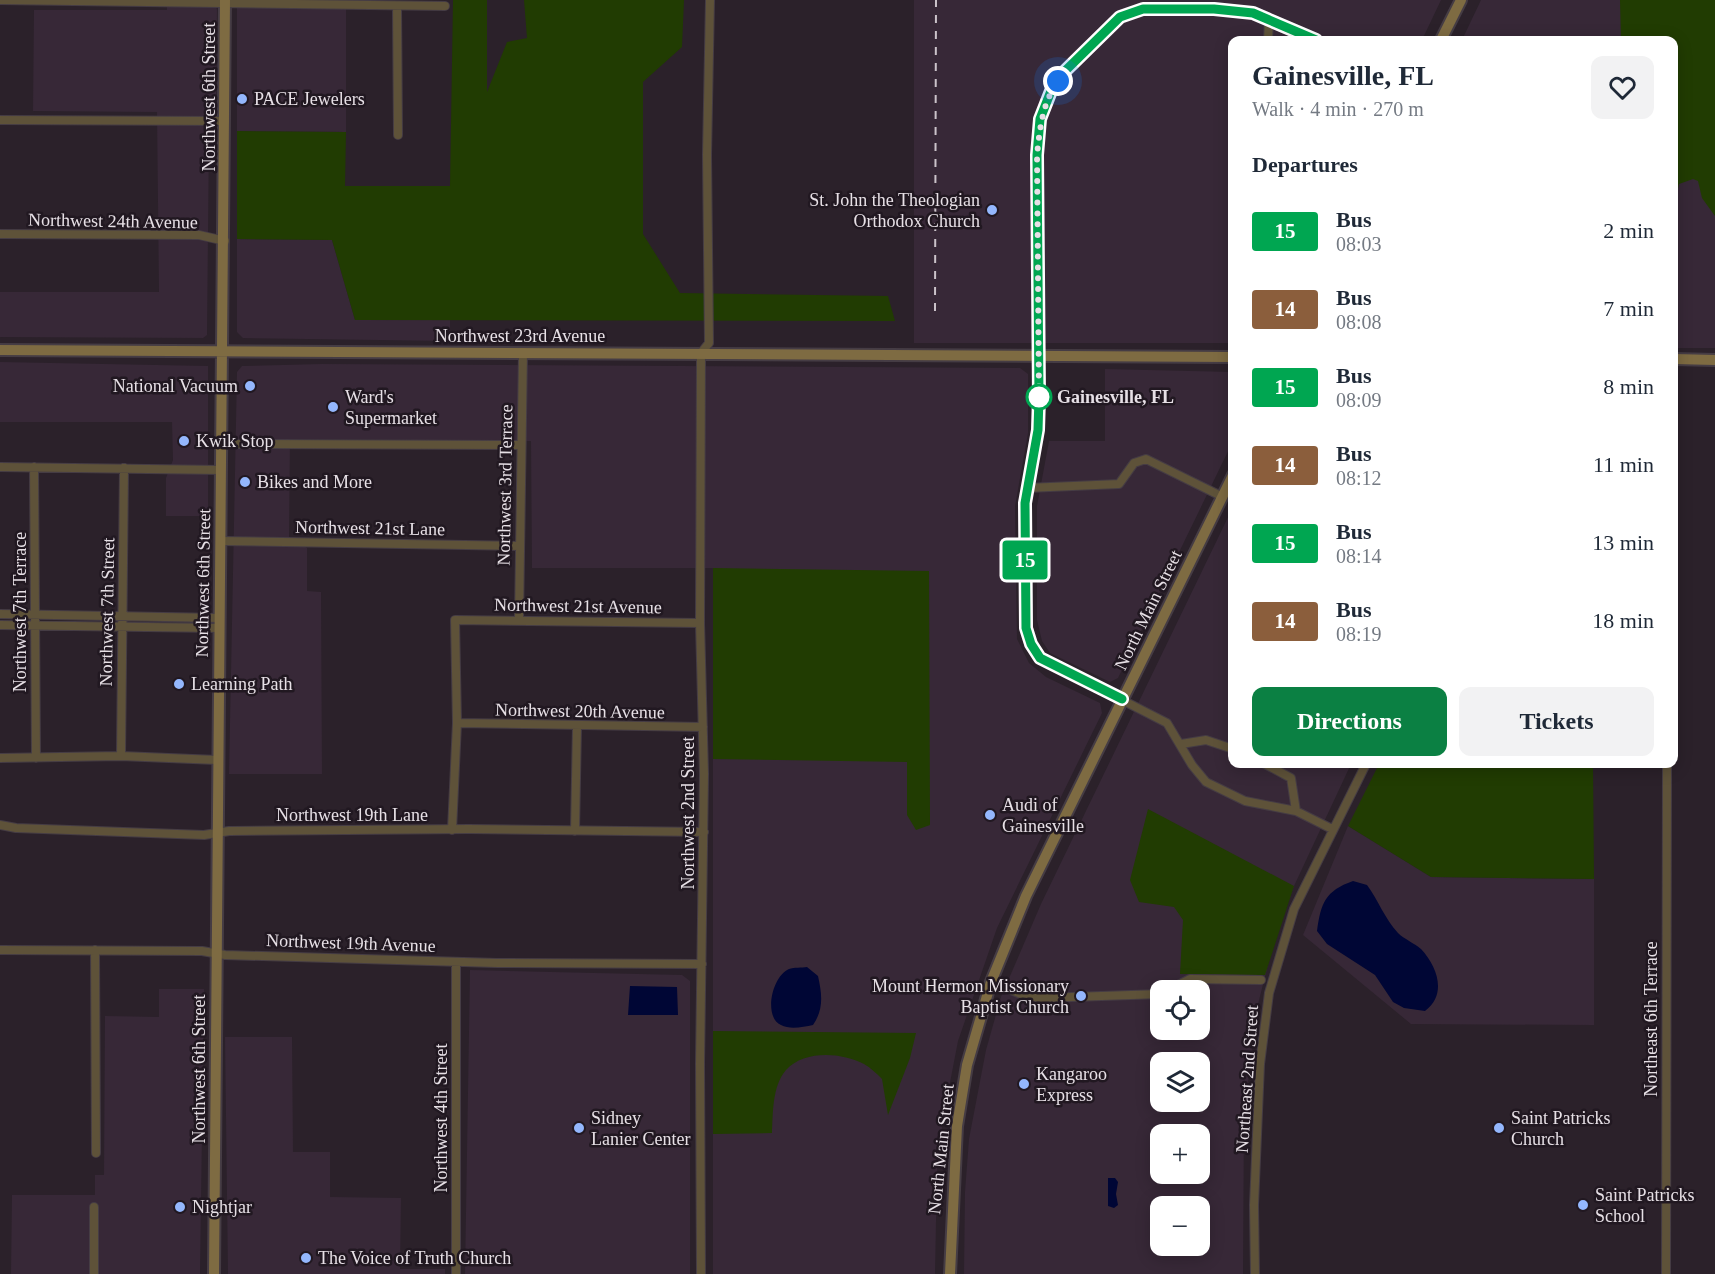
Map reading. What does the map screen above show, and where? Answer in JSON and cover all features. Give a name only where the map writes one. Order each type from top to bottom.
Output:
[{"type":"main road","points":[[1443,36],[1461,0]]},
{"type":"main road","name":"Northwest 6th Street","points":[[214,1274],[216,833],[225,241],[225,2]]},
{"type":"main road","name":"Northwest 23rd Avenue","points":[[0,351],[1228,357]]},
{"type":"main road","points":[[1678,360],[1715,360]]},
{"type":"main road","name":"North Main Street","points":[[950,1274],[957,1126],[967,1065],[991,982],[1026,896],[1228,486]]},
{"type":"street","points":[[0,0],[445,6]]},
{"type":"street","name":"Northwest 2nd Street","points":[[701,1274],[704,832],[699,623],[701,353],[709,343],[707,155],[710,0]]},
{"type":"street","points":[[397,6],[398,135]]},
{"type":"street","points":[[1307,36],[1253,13],[1214,9],[1143,9],[1120,17],[1065,71],[1051,91],[1040,119],[1037,155],[1040,355],[1038,430],[1025,503],[1027,636],[1040,658],[1167,723],[1206,782],[1226,794],[1245,801],[1296,811],[1332,829]]},
{"type":"street","points":[[1268,36],[1269,20]]},
{"type":"street","points":[[0,120],[225,122]]},
{"type":"street","name":"Northwest 24th Avenue","points":[[0,234],[199,236],[225,241]]},
{"type":"street","name":"Northwest 3rd Terrace","points":[[519,619],[523,352]]},
{"type":"street","points":[[222,444],[521,445]]},
{"type":"street","points":[[1027,488],[1119,484],[1134,463],[1146,459],[1223,497]]},
{"type":"street","points":[[0,467],[221,470]]},
{"type":"street","name":"Northwest 7th Terrace","points":[[34,467],[36,758]]},
{"type":"street","name":"Northwest 7th Street","points":[[121,756],[124,468]]},
{"type":"street","name":"Northwest 21st Lane","points":[[220,541],[519,546]]},
{"type":"street","points":[[0,615],[121,616],[219,623]]},
{"type":"street","name":"Northwest 21st Avenue","points":[[457,723],[455,620],[699,623]]},
{"type":"street","points":[[0,625],[121,626],[219,623]]},
{"type":"street","points":[[452,830],[457,723]]},
{"type":"street","name":"Northwest 20th Avenue","points":[[457,723],[703,727]]},
{"type":"street","points":[[575,831],[577,726]]},
{"type":"street","points":[[1181,744],[1206,740],[1228,747]]},
{"type":"street","points":[[0,758],[121,756],[217,760]]},
{"type":"street","points":[[1272,768],[1291,778],[1296,811]]},
{"type":"street","name":"Northeast 2nd Street","points":[[1255,1274],[1254,1205],[1260,1064],[1269,993],[1294,909],[1364,768]]},
{"type":"street","name":"Northeast 6th Terrace","points":[[1666,1274],[1667,768]]},
{"type":"street","name":"Northwest 19th Lane","points":[[0,825],[16,828],[193,835],[452,830],[704,832]]},
{"type":"street","name":"Northwest 19th Avenue","points":[[0,950],[202,951],[216,954],[456,962],[702,964]]},
{"type":"street","points":[[95,950],[96,1153]]},
{"type":"street","name":"Northwest 4th Street","points":[[456,962],[456,1274]]},
{"type":"street","points":[[1210,980],[1261,980]]},
{"type":"street","points":[[991,982],[1026,996],[1042,998],[1150,994]]},
{"type":"street","points":[[94,1207],[94,1274]]},
{"type":"shaded area","points":[[167,0],[215,0],[217,10],[216,112],[209,134],[207,335],[203,338],[0,337],[0,292],[159,292],[157,112],[33,111],[34,10],[167,10]]},
{"type":"shaded area","points":[[237,0],[346,0],[346,132],[237,131]]},
{"type":"shaded area","points":[[914,0],[1441,0],[1424,36],[1228,36],[1228,343],[914,343]]},
{"type":"shaded area","points":[[1481,0],[1715,0],[1715,348],[1678,348],[1678,36],[1464,36]]},
{"type":"shaded area","points":[[237,239],[332,240],[355,320],[450,320],[450,341],[243,338],[237,332]]},
{"type":"shaded area","points":[[0,362],[208,366],[208,516],[166,516],[166,478],[173,460],[172,422],[0,422]]},
{"type":"shaded area","points":[[322,364],[1020,368],[1028,374],[1028,433],[1015,506],[1017,639],[1029,663],[1046,677],[1100,703],[1102,713],[997,928],[958,1041],[943,1119],[937,1169],[935,1274],[713,1274],[713,568],[532,568],[531,441],[290,439],[289,537],[307,548],[307,591],[321,592],[322,774],[229,774],[237,372],[242,366]]},
{"type":"shaded area","points":[[1105,369],[1228,372],[1228,451],[1118,678],[1110,682],[1050,653],[1042,641],[1037,620],[1037,506],[1049,441],[1105,441]]},
{"type":"shaded area","points":[[1228,517],[1228,768],[1349,768],[1294,886],[1274,941],[1257,1008],[1244,1114],[1243,1274],[964,1274],[965,1192],[969,1139],[986,1050],[1001,997],[1041,904]]},
{"type":"shaded area","points":[[1348,826],[1431,877],[1594,879],[1594,1025],[1411,1024],[1303,935]]},
{"type":"shaded area","points":[[1353,881],[1367,885],[1393,928],[1421,949],[1432,964],[1436,972],[1438,989],[1432,1004],[1425,1011],[1404,1008],[1393,1002],[1375,975],[1327,944],[1317,931],[1320,913],[1326,899],[1336,889]]},
{"type":"shaded area","points":[[807,967],[818,976],[821,995],[817,1019],[813,1025],[797,1028],[785,1027],[775,1021],[772,1014],[774,988],[783,973],[789,969]]},
{"type":"shaded area","name":"Sidney Lanier Center","points":[[470,970],[682,975],[690,981],[690,1274],[465,1274]]},
{"type":"shaded area","points":[[630,986],[677,987],[678,1015],[628,1015]]},
{"type":"shaded area","points":[[159,989],[204,989],[200,1274],[11,1274],[12,1195],[95,1195],[95,1175],[104,1175],[105,1016],[159,1017]]},
{"type":"shaded area","points":[[225,1037],[292,1037],[293,1152],[330,1152],[330,1197],[401,1198],[400,1269],[445,1269],[445,1274],[228,1274]]},
{"type":"shaded area","points":[[1108,1178],[1115,1178],[1118,1182],[1116,1194],[1118,1205],[1114,1208],[1108,1206]]},
{"type":"green space","points":[[453,0],[487,0],[487,92],[507,42],[527,38],[524,0],[684,0],[682,47],[643,82],[643,234],[680,293],[888,296],[895,321],[355,320],[332,240],[237,239],[237,131],[346,132],[345,186],[450,186]]},
{"type":"green space","points":[[1620,0],[1715,0],[1715,216],[1702,198],[1698,181],[1693,179],[1679,184],[1678,189],[1678,36],[1621,36]]},
{"type":"green space","points":[[713,568],[929,571],[930,825],[916,830],[907,815],[907,762],[713,759]]},
{"type":"green space","points":[[1377,768],[1593,768],[1594,879],[1431,877],[1348,826]]},
{"type":"green space","points":[[1148,809],[1294,886],[1265,975],[1180,974],[1183,920],[1174,907],[1139,902],[1130,880]]},
{"type":"green space","points":[[713,1031],[916,1033],[910,1058],[888,1115],[882,1079],[871,1069],[845,1057],[813,1056],[794,1064],[781,1077],[774,1100],[772,1133],[713,1134]]},
{"type":"railway","points":[[935,311],[936,0]]},
{"type":"bus line","name":"15","points":[[1122,699],[1078,678],[1050,660],[1040,658],[1027,636],[1025,503],[1038,430],[1039,397],[1036,195],[1040,119],[1051,91],[1065,71],[1120,17],[1143,9],[1214,9],[1253,13],[1307,36]]},
{"type":"place","name":"PACE Jewelers","points":[[242,99]]},
{"type":"place","name":"St. John the Theologian Orthodox Church","points":[[992,210]]},
{"type":"place","name":"National Vacuum","points":[[250,386]]},
{"type":"place","name":"Gainesville, FL","points":[[1039,397]]},
{"type":"place","name":"Ward's Supermarket","points":[[333,407]]},
{"type":"place","name":"Kwik Stop","points":[[184,441]]},
{"type":"place","name":"Bikes and More","points":[[245,482]]},
{"type":"place","name":"Learning Path","points":[[179,684]]},
{"type":"place","name":"Audi of Gainesville","points":[[990,815]]},
{"type":"place","name":"Mount Hermon Missionary Baptist Church","points":[[1081,996]]},
{"type":"place","name":"Kangaroo Express","points":[[1024,1084]]},
{"type":"place","name":"Sidney Lanier Center","points":[[579,1128]]},
{"type":"place","name":"Saint Patricks Church","points":[[1499,1128]]},
{"type":"place","name":"Saint Patricks School","points":[[1583,1205]]},
{"type":"place","name":"Nightjar","points":[[180,1207]]},
{"type":"place","name":"The Voice of Truth Church","points":[[306,1258]]},
{"type":"route","points":[[1039,397],[1037,155],[1040,119],[1051,91],[1058,81]]}]
